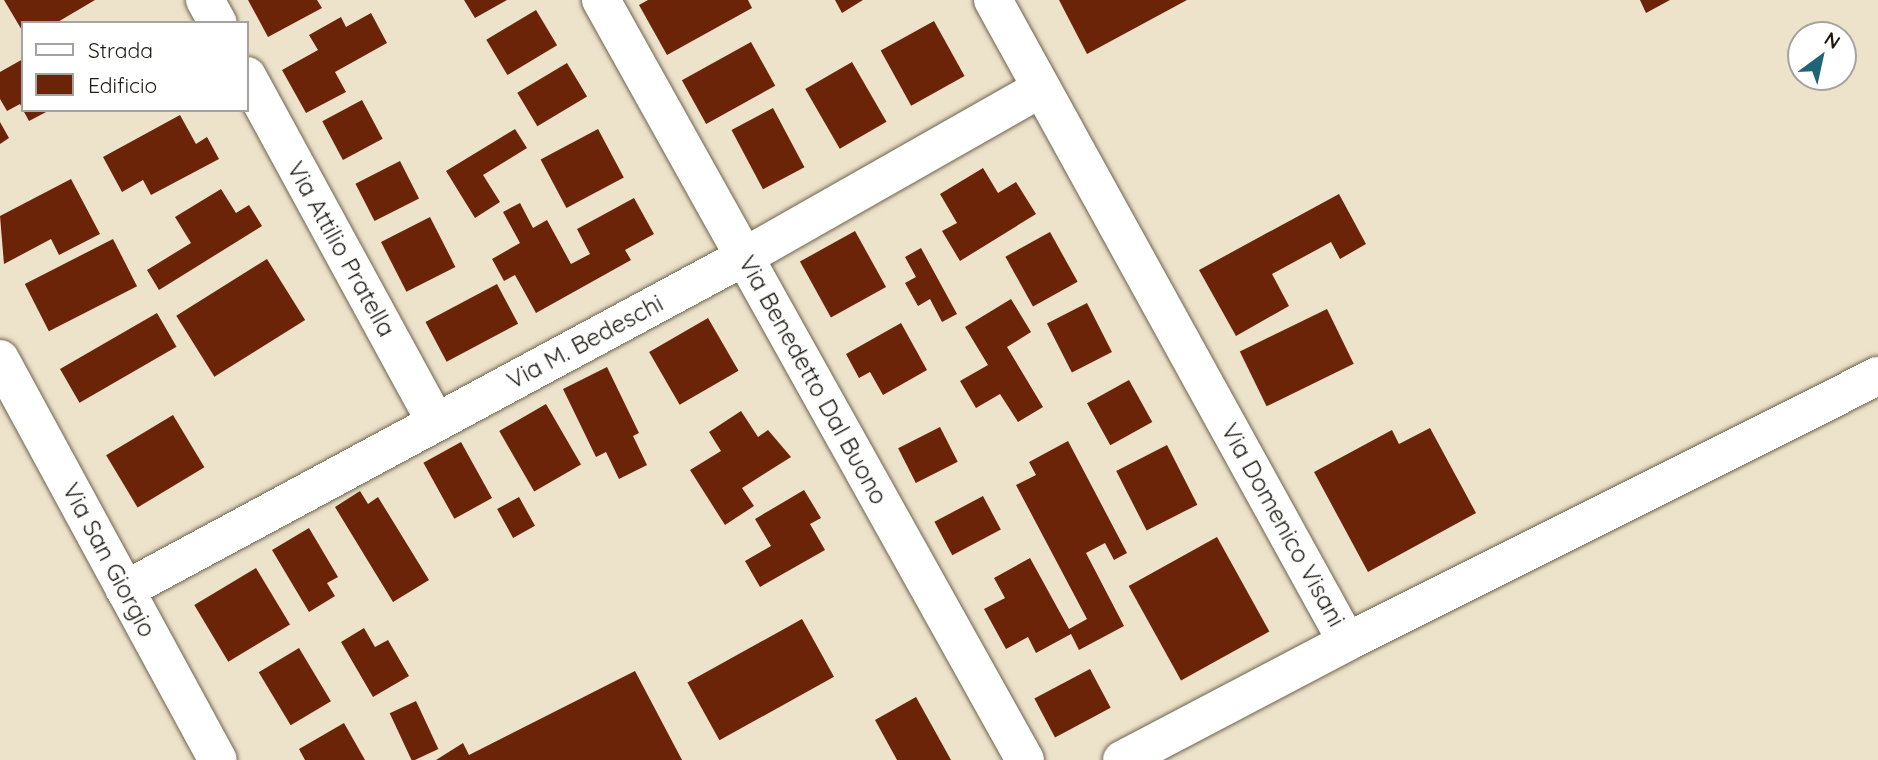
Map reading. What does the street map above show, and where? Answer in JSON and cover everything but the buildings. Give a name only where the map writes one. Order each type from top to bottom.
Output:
[{"type":"street","points":[[205,0],[217,21]]},
{"type":"street","name":"Via Benedetto Dal Buono","points":[[601,0],[1025,760]]},
{"type":"street","name":"Via Domenico Visani","points":[[993,0],[1347,642],[1878,376]]},
{"type":"street","name":"Via Attilio Pratella","points":[[248,78],[436,422]]},
{"type":"street","name":"Via M. Bedeschi","points":[[125,590],[744,257],[1041,88]]},
{"type":"street","name":"Via San Giorgio","points":[[0,359],[218,760]]},
{"type":"street","points":[[1122,760],[1347,642]]}]
